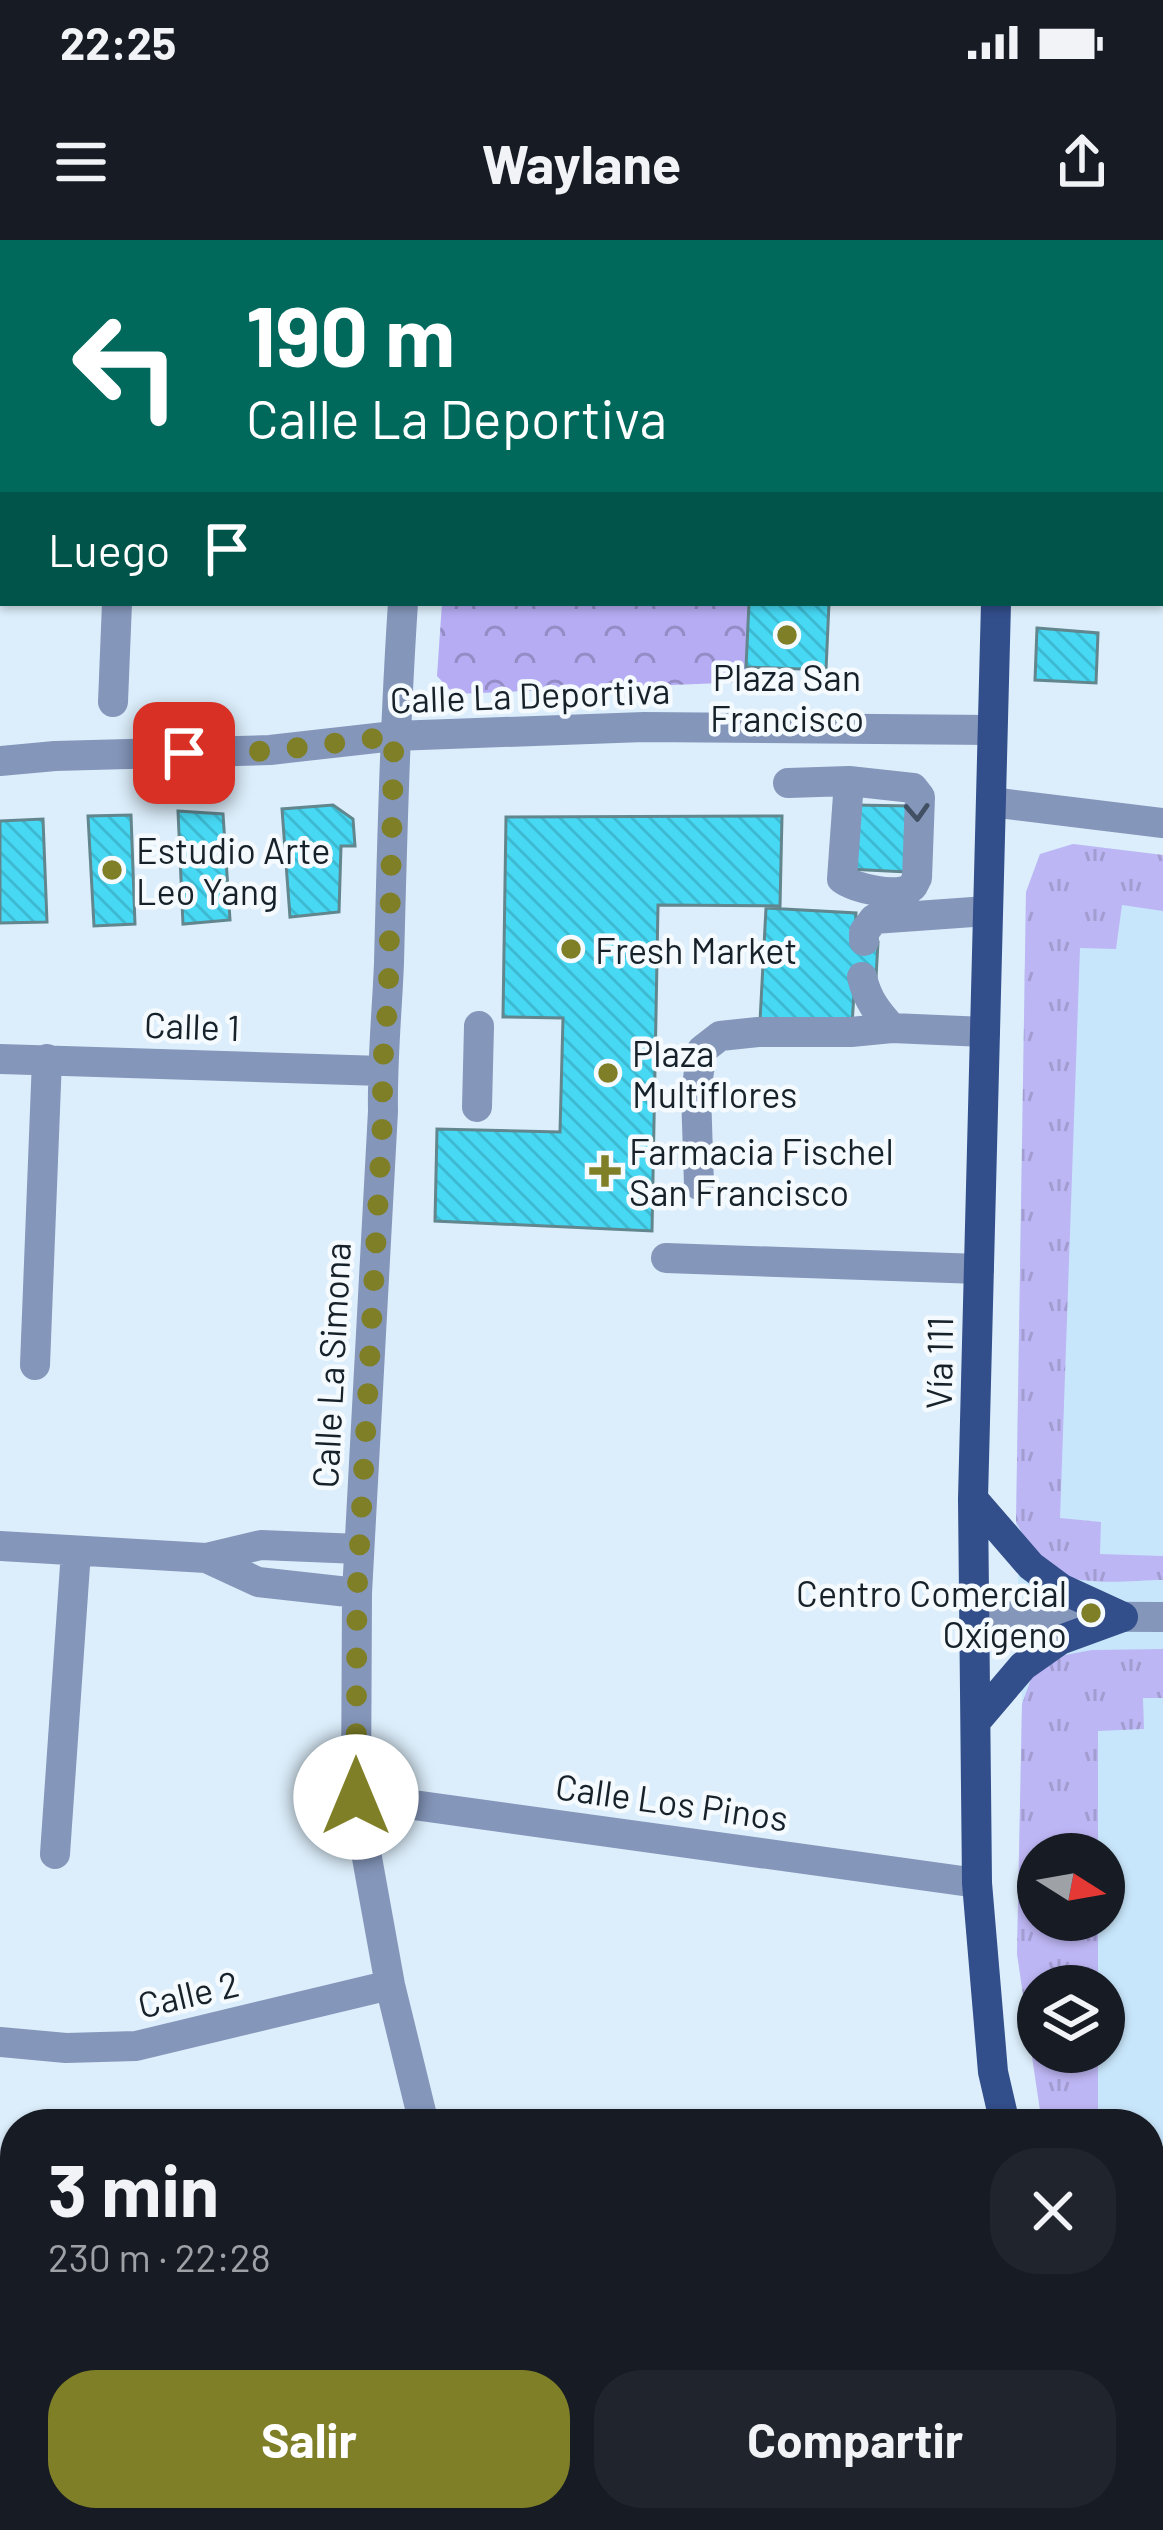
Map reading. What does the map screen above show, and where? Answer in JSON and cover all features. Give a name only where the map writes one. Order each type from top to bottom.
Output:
[{"type":"main road","name":"Vía 111","points":[[996,606],[974,1499],[977,1883],[993,2072],[1002,2109]]},
{"type":"main road","points":[[974,1499],[1031,1566],[1062,1589],[1123,1617]]},
{"type":"main road","points":[[977,1720],[1023,1666],[1060,1640],[1123,1617]]},
{"type":"street","points":[[113,702],[117,606]]},
{"type":"street","name":"Calle La Simona","points":[[403,606],[394,736],[383,1111],[357,1593],[356,1797],[390,1985],[420,2109]]},
{"type":"street","name":"Calle La Deportiva","points":[[0,761],[270,751],[394,736],[644,727],[992,730]]},
{"type":"street","points":[[788,783],[849,781]]},
{"type":"street","points":[[991,802],[1163,823]]},
{"type":"street","points":[[864,941],[864,932],[874,919],[987,911]]},
{"type":"street","points":[[862,977],[874,1010],[892,1028]]},
{"type":"street","points":[[477,1107],[478,1026]]},
{"type":"street","points":[[699,1185],[696,1094],[702,1050],[720,1036],[892,1028],[985,1032]]},
{"type":"street","name":"Calle 1","points":[[0,1059],[382,1071]]},
{"type":"street","points":[[35,1365],[47,1059]]},
{"type":"street","points":[[666,1258],[979,1269]]},
{"type":"street","points":[[0,1546],[206,1558],[260,1545],[359,1549]]},
{"type":"street","points":[[55,1854],[76,1552]]},
{"type":"street","points":[[206,1558],[259,1582],[357,1593]]},
{"type":"street","points":[[976,1616],[1163,1617]]},
{"type":"street","name":"Calle Los Pinos","points":[[356,1797],[977,1883]]},
{"type":"street","name":"Calle 2","points":[[0,2042],[66,2048],[136,2046],[390,1985]]},
{"type":"shaded area","name":"Centro Comercial Oxígeno","points":[[1073,844],[1163,855],[1163,2109],[1040,2109],[1034,2073],[1125,2073],[1125,1965],[1019,1965],[1017,1941],[1125,1941],[1125,1833],[1019,1833],[1022,1704],[1016,1522],[1026,892],[1040,854]]},
{"type":"green space","points":[[442,606],[749,606],[746,682],[454,694],[437,676]]},
{"type":"green space","points":[[1073,844],[1163,855],[1163,911],[1122,905],[1116,949],[1080,948],[1060,1518],[1101,1522],[1100,1554],[1163,1556],[1163,1580],[1069,1577],[1039,1557],[1016,1522],[1026,892],[1040,854]]},
{"type":"green space","points":[[1163,1649],[1163,1698],[1143,1698],[1144,1729],[1098,1731],[1098,1833],[1019,1833],[1022,1704],[1032,1676],[1065,1655]]},
{"type":"green space","points":[[1017,1941],[1098,1941],[1098,1965],[1019,1965]]},
{"type":"green space","points":[[1034,2073],[1098,2073],[1098,2109],[1040,2109]]},
{"type":"building","name":"Plaza San Francisco","points":[[749,606],[829,606],[826,670],[746,667]]},
{"type":"building","points":[[1037,628],[1098,633],[1096,683],[1035,680]]},
{"type":"building","points":[[333,805],[353,819],[355,846],[341,846],[339,912],[290,917],[282,809]]},
{"type":"building","points":[[853,805],[912,806],[906,872],[849,869]]},
{"type":"building","points":[[178,811],[223,814],[230,920],[183,924]]},
{"type":"building","name":"Estudio Arte Leo Yang","points":[[131,815],[135,924],[94,926],[88,816]]},
{"type":"building","name":"Plaza Multiflores","points":[[782,816],[780,906],[658,905],[652,1231],[435,1221],[437,1129],[560,1132],[563,1018],[503,1017],[506,817]]},
{"type":"building","points":[[43,819],[47,922],[0,923],[0,821]]},
{"type":"building","points":[[766,908],[856,913],[855,940],[878,942],[876,978],[855,977],[852,1025],[760,1021]]},
{"type":"place","name":"Plaza San Francisco","points":[[787,635]]},
{"type":"place","name":"Estudio Arte Leo Yang","points":[[112,870]]},
{"type":"place","name":"Fresh Market","points":[[571,949]]},
{"type":"place","name":"Plaza Multiflores","points":[[608,1073]]},
{"type":"place","name":"Farmacia Fischel San Francisco","points":[[605,1171]]},
{"type":"place","name":"Centro Comercial Oxígeno","points":[[1091,1613]]},
{"type":"route","points":[[184,753],[270,751],[394,736],[388,1002],[357,1593],[356,1797]]}]
